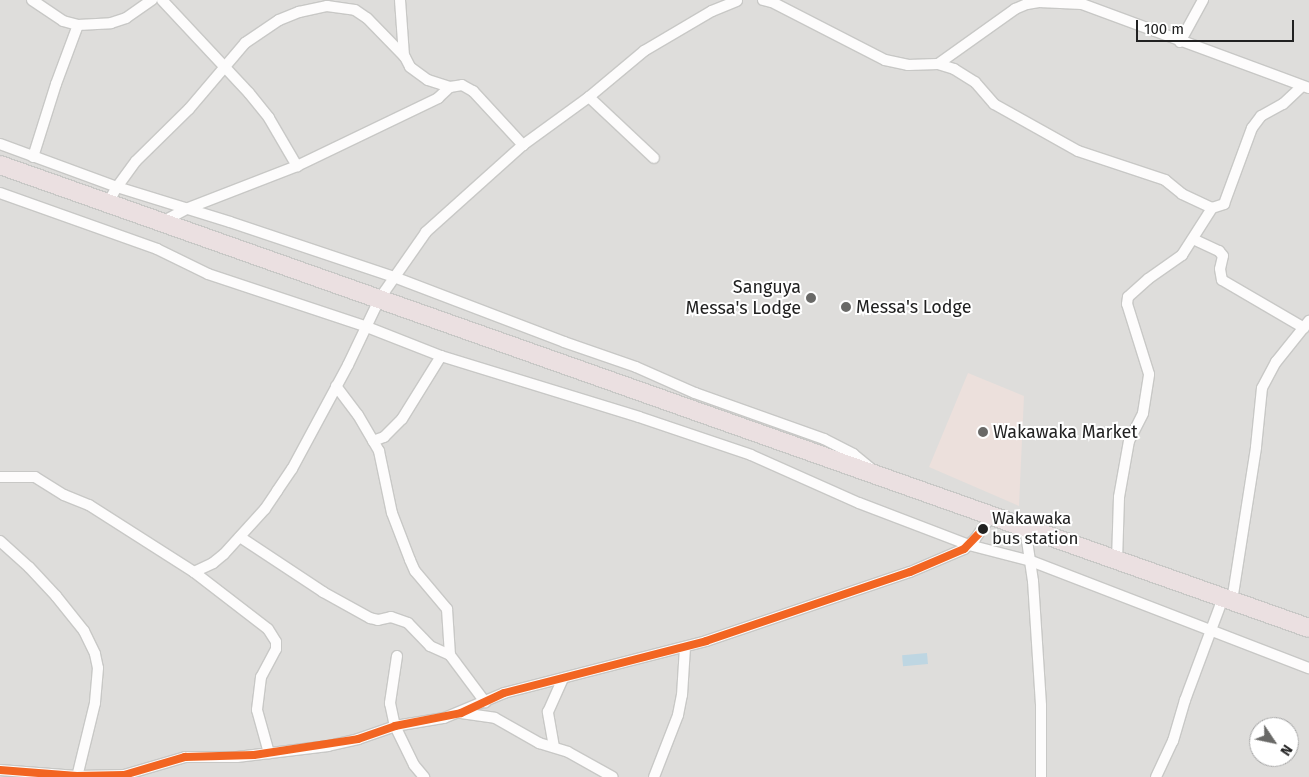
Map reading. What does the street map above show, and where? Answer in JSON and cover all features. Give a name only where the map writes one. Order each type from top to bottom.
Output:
[{"type":"highway","points":[[0,165],[1309,628]]},
{"type":"street","points":[[32,0],[63,21],[78,25],[111,23],[126,18],[152,0]]},
{"type":"street","points":[[162,0],[224,65],[269,118],[297,166]]},
{"type":"street","points":[[400,0],[405,57]]},
{"type":"street","points":[[194,572],[213,563],[265,509],[292,469],[367,327],[380,298],[426,232],[523,145],[589,97],[657,43],[712,11],[739,0]]},
{"type":"street","points":[[763,0],[772,2],[885,60],[908,65],[938,64],[954,69],[975,82],[994,104],[1078,150],[1165,180],[1182,194],[1212,208]]},
{"type":"street","points":[[1180,42],[1203,0]]},
{"type":"street","points":[[938,64],[1015,9],[1039,2],[1079,2],[1180,42],[1235,60],[1305,87]]},
{"type":"street","points":[[108,203],[136,161],[189,109],[224,65],[245,43],[279,20],[299,12],[327,6],[355,10],[366,18],[405,57],[410,67],[428,80],[450,87],[462,85],[473,91],[523,145]]},
{"type":"street","points":[[33,156],[56,84],[78,25]]},
{"type":"street","points":[[162,222],[186,209],[297,166],[438,98],[450,87]]},
{"type":"street","points":[[1117,561],[1119,497],[1129,441],[1143,412],[1149,374],[1145,356],[1127,304],[1128,297],[1148,279],[1182,255],[1194,239],[1212,208],[1224,204],[1252,128],[1261,116],[1282,104],[1305,87]]},
{"type":"street","points":[[589,97],[654,158]]},
{"type":"street","points":[[0,144],[117,187],[394,278],[564,342],[636,366],[695,393],[824,440],[853,454],[885,479]]},
{"type":"street","points":[[0,193],[158,249],[208,274],[367,327],[441,356],[639,417],[751,455],[859,503],[969,545],[1031,561],[1309,668]]},
{"type":"street","points":[[1156,777],[1173,741],[1211,629],[1227,600],[1256,447],[1262,388],[1276,362],[1306,324],[1222,280],[1220,269],[1223,256],[1219,251],[1194,239]]},
{"type":"street","points":[[373,441],[384,437],[402,418],[441,356]]},
{"type":"street","points":[[336,386],[358,415],[382,461],[392,513],[415,571],[448,609],[450,655]]},
{"type":"street","points":[[0,476],[35,477],[64,495],[89,505],[194,572],[268,629],[276,642],[276,649],[261,677],[258,689],[257,710],[269,753]]},
{"type":"street","points":[[0,770],[77,777],[124,775],[185,757],[237,757],[351,741],[395,726],[461,712],[504,692],[564,679],[684,647],[910,572],[954,554],[969,545],[992,515]]},
{"type":"street","points":[[1025,527],[1031,561],[1041,706],[1041,777]]},
{"type":"street","points":[[240,537],[322,592],[370,618],[378,620],[391,617],[408,622],[430,646],[450,655],[485,702]]},
{"type":"street","points":[[0,541],[29,567],[56,596],[84,631],[95,654],[98,668],[95,703],[77,777]]},
{"type":"street","points":[[654,777],[678,715],[682,695],[684,647]]},
{"type":"street","points":[[397,656],[390,704],[395,726],[414,765],[424,777]]},
{"type":"street","points":[[554,747],[548,712],[564,679]]},
{"type":"street","points":[[461,712],[495,718],[539,743],[554,747],[598,767],[613,777]]},
{"type":"shaded area","points":[[0,0],[1309,0],[1309,777],[0,777]]},
{"type":"shaded area","name":"Wakawaka Market","points":[[968,373],[1024,396],[1019,506],[929,467]]},
{"type":"water","points":[[927,653],[928,664],[903,666],[902,655]]},
{"type":"transit line","points":[[0,770],[77,776],[124,775],[185,757],[254,755],[358,739],[395,726],[461,713],[504,693],[706,641],[910,572],[964,549],[983,529]]},
{"type":"place","name":"Sanguya Messa's Lodge","points":[[811,298]]},
{"type":"place","name":"Messa's Lodge","points":[[846,307]]},
{"type":"place","name":"Wakawaka Market","points":[[983,432]]},
{"type":"place","name":"Wakawaka bus station","points":[[983,529]]}]
